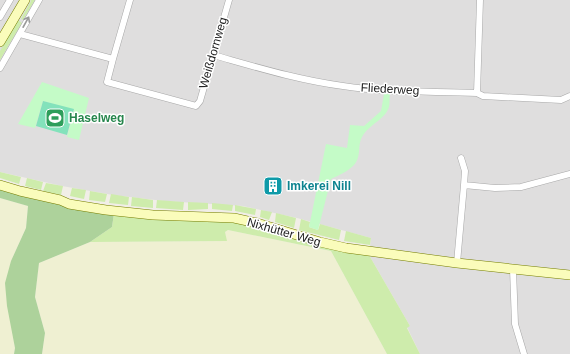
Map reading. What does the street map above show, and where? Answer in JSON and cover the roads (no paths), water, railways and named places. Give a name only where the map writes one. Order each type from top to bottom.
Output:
[{"type":"main road","points":[[0,42],[25,0]]},
{"type":"main road","name":"Nixhütter Weg","points":[[0,185],[85,207],[153,215],[234,218],[346,248],[457,263],[570,275]]},
{"type":"street","points":[[0,17],[10,0]]},
{"type":"street","points":[[0,68],[39,0]]},
{"type":"street","points":[[20,34],[113,59],[130,0]]},
{"type":"street","name":"Weißdornweg","points":[[113,59],[107,82],[192,106],[197,106],[200,101],[229,0]]},
{"type":"street","points":[[477,93],[480,0]]},
{"type":"street","name":"Fliederweg","points":[[213,55],[288,76],[345,87],[477,93],[486,96],[560,100],[570,96]]},
{"type":"street","points":[[457,263],[465,171],[461,158]]},
{"type":"street","points":[[464,185],[513,188],[530,186],[570,174]]},
{"type":"street","points":[[513,269],[515,324],[524,354]]},
{"type":"place","name":"Haselweg","points":[[55,118]]},
{"type":"place","name":"Imkerei Nill","points":[[273,186]]}]
